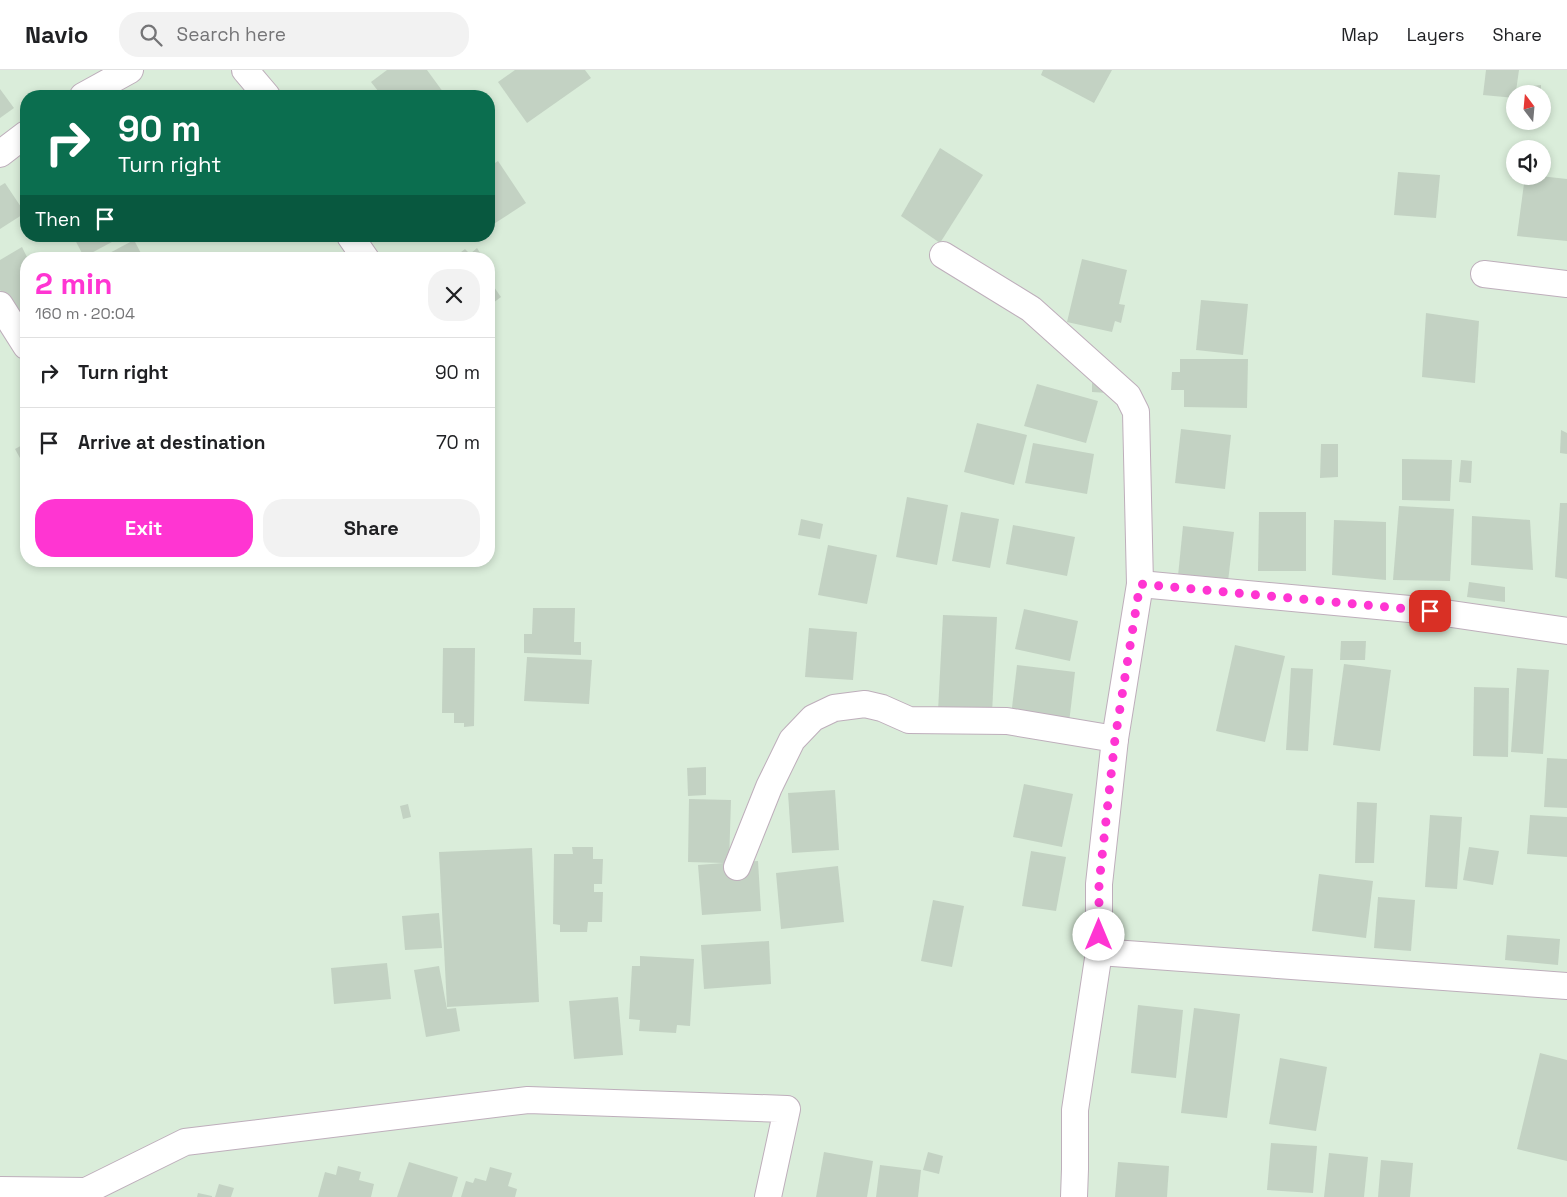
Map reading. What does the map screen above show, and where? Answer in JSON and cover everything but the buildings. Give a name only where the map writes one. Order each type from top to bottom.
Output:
[{"type":"street","points":[[94,90],[130,70]]},
{"type":"street","points":[[245,70],[262,90]]},
{"type":"street","points":[[0,154],[20,139]]},
{"type":"street","points":[[943,255],[1031,309],[1128,396],[1136,412],[1140,584],[1115,739],[1099,884],[1099,952],[1075,1110],[1074,1197]]},
{"type":"street","points":[[1484,274],[1567,284]]},
{"type":"street","points":[[0,305],[20,337]]},
{"type":"street","points":[[1140,584],[1430,611],[1567,631]]},
{"type":"street","points":[[737,867],[769,787],[792,740],[813,718],[834,708],[865,704],[882,708],[909,720],[1007,721],[1115,739]]},
{"type":"street","points":[[1099,952],[1567,986]]},
{"type":"street","points":[[0,1190],[86,1194],[185,1142],[528,1100],[787,1109],[768,1197]]},
{"type":"route","points":[[1099,935],[1099,884],[1115,739],[1140,584],[1430,611]]}]
